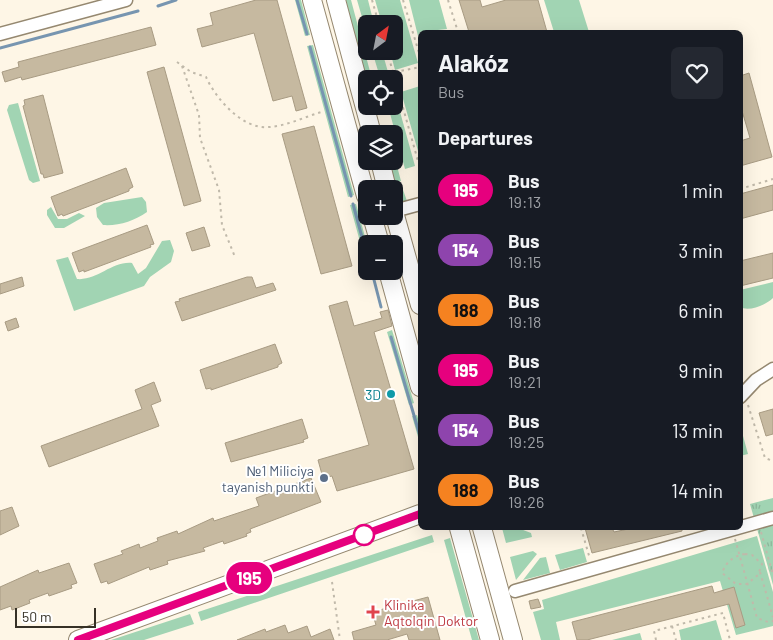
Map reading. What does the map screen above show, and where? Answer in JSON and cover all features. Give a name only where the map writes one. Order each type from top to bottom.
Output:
[{"type":"main road","points":[[312,0],[362,180]]},
{"type":"main road","points":[[336,0],[370,125]]},
{"type":"main road","points":[[398,225],[418,298]]},
{"type":"main road","points":[[390,280],[418,380]]},
{"type":"main road","points":[[78,640],[418,515]]},
{"type":"main road","points":[[472,530],[490,640]]},
{"type":"main road","points":[[472,530],[513,640]]},
{"type":"street","points":[[0,34],[126,0]]},
{"type":"street","points":[[403,209],[418,205]]},
{"type":"street","points":[[743,394],[756,380],[773,369]]},
{"type":"street","points":[[743,527],[773,518]]},
{"type":"street","points":[[515,591],[732,530]]},
{"type":"path","points":[[372,0],[376,15]]},
{"type":"path","points":[[403,0],[418,49]]},
{"type":"path","points":[[448,0],[457,30]]},
{"type":"path","points":[[178,62],[191,72],[206,77],[212,90],[224,105],[254,125],[269,127],[321,112]]},
{"type":"path","points":[[182,66],[199,114],[200,138],[219,190],[222,226],[235,257]]},
{"type":"path","points":[[403,71],[418,67]]},
{"type":"path","points":[[403,108],[418,161]]},
{"type":"path","points":[[743,188],[773,180]]},
{"type":"path","points":[[743,394],[760,448],[765,458],[773,461]]},
{"type":"path","points":[[758,523],[773,575]]},
{"type":"path","points":[[582,530],[593,569]]},
{"type":"path","points":[[732,530],[757,618],[768,622],[773,621]]},
{"type":"path","points":[[760,572],[747,584],[736,584],[722,573],[729,561],[739,555],[752,555],[758,559],[762,564],[760,572],[773,617]]},
{"type":"path","points":[[332,582],[340,640]]},
{"type":"path","points":[[656,640],[654,631],[723,613],[730,640]]},
{"type":"path","points":[[672,626],[676,640]]},
{"type":"green space","points":[[295,0],[301,0],[310,35],[305,36]]},
{"type":"green space","points":[[343,0],[351,0],[358,26],[358,55]]},
{"type":"green space","points":[[357,0],[368,0],[372,15],[361,15]]},
{"type":"green space","points":[[375,0],[400,0],[418,63],[395,70],[392,60],[403,60],[403,15],[379,15]]},
{"type":"green space","points":[[409,0],[439,0],[447,29],[418,30],[418,36]]},
{"type":"green space","points":[[544,0],[579,0],[588,30],[553,30]]},
{"type":"green space","points":[[313,45],[354,195],[348,197],[307,46]]},
{"type":"green space","points":[[359,60],[367,60],[370,70],[362,70]]},
{"type":"green space","points":[[375,60],[385,60],[387,70],[378,70]]},
{"type":"green space","points":[[418,87],[418,151],[403,99],[403,91]]},
{"type":"green space","points":[[18,103],[40,181],[33,183],[29,180],[7,110],[9,105]]},
{"type":"green space","points":[[390,115],[401,115],[415,166],[405,169],[403,162],[403,125],[393,125]]},
{"type":"green space","points":[[390,170],[398,170],[401,180],[393,180]]},
{"type":"green space","points":[[403,190],[407,201],[403,202]]},
{"type":"green space","points":[[142,197],[146,202],[147,212],[137,218],[121,224],[103,225],[97,217],[96,208],[104,203]]},
{"type":"green space","points":[[356,204],[358,225],[362,225],[365,235],[358,235],[350,205]]},
{"type":"green space","points":[[51,207],[58,219],[67,219],[79,213],[85,216],[64,228],[55,228],[47,215],[47,210]]},
{"type":"green space","points":[[170,240],[174,251],[171,262],[150,277],[144,286],[74,311],[56,260],[68,257],[77,279],[91,277],[125,263],[132,263],[138,274],[146,268],[162,241]]},
{"type":"green space","points":[[773,282],[773,298],[753,308],[743,308],[743,289]]},
{"type":"green space","points":[[392,330],[414,403],[409,405],[387,332]]},
{"type":"green space","points":[[417,415],[418,418],[418,437],[412,416]]},
{"type":"green space","points":[[743,436],[748,454],[743,455]]},
{"type":"green space","points":[[773,498],[773,585],[750,504]]},
{"type":"green space","points":[[503,530],[523,530],[531,533],[532,537],[506,543]]},
{"type":"green space","points":[[432,535],[434,542],[201,621],[198,612]]},
{"type":"green space","points":[[757,536],[773,592],[773,626],[736,635],[720,581],[556,622],[560,640],[541,640],[533,612],[544,609],[542,600]]},
{"type":"green space","points":[[450,538],[479,640],[472,640],[444,540]]},
{"type":"green space","points":[[583,548],[587,562],[560,570],[555,555]]},
{"type":"green space","points":[[533,551],[537,554],[516,580],[510,557]]},
{"type":"green space","points":[[546,557],[550,573],[523,580],[540,558]]},
{"type":"green space","points":[[190,614],[194,624],[144,640],[111,640]]},
{"type":"green space","points":[[716,620],[722,640],[681,640],[679,630]]},
{"type":"green space","points":[[640,633],[642,640],[612,640]]},
{"type":"building","points":[[256,0],[277,0],[307,108],[296,111],[292,96],[273,101],[254,33],[202,47],[197,29],[213,25],[210,13]]},
{"type":"building","points":[[459,0],[480,0],[482,7],[506,0],[538,0],[546,30],[468,30]]},
{"type":"building","points":[[151,27],[156,45],[22,80],[21,77],[5,82],[2,72],[19,67],[18,62]]},
{"type":"building","points":[[164,67],[201,201],[184,206],[147,72]]},
{"type":"building","points":[[749,73],[772,157],[743,165],[743,140],[750,138],[743,114],[743,75]]},
{"type":"building","points":[[43,95],[63,173],[44,178],[43,174],[41,174],[23,106],[25,105],[24,100]]},
{"type":"building","points":[[314,126],[352,266],[321,274],[282,134]]},
{"type":"building","points":[[126,168],[133,187],[129,191],[63,216],[62,214],[58,216],[51,197]]},
{"type":"building","points":[[773,185],[773,210],[743,218],[743,193]]},
{"type":"building","points":[[147,225],[154,244],[150,245],[151,247],[84,272],[84,270],[79,272],[72,253]]},
{"type":"building","points":[[204,227],[210,246],[192,251],[186,233]]},
{"type":"building","points":[[773,253],[773,278],[743,285],[743,260]]},
{"type":"building","points":[[22,277],[24,286],[0,294],[0,284]]},
{"type":"building","points":[[252,277],[256,288],[273,283],[276,290],[182,321],[175,302],[180,301],[179,299]]},
{"type":"building","points":[[347,301],[354,326],[382,318],[380,312],[388,310],[392,326],[374,332],[414,469],[337,491],[332,476],[323,478],[318,460],[369,445],[329,306]]},
{"type":"building","points":[[16,318],[19,327],[8,331],[5,322]]},
{"type":"building","points":[[275,344],[282,363],[278,367],[211,390],[211,388],[206,389],[200,370]]},
{"type":"building","points":[[154,382],[161,401],[151,405],[159,426],[49,467],[41,446],[142,409],[135,390]]},
{"type":"building","points":[[773,409],[773,434],[766,436],[759,413]]},
{"type":"building","points":[[302,419],[308,438],[303,440],[304,442],[231,462],[225,443]]},
{"type":"building","points":[[311,478],[321,502],[250,529],[251,532],[246,534],[247,536],[224,544],[223,541],[203,548],[205,551],[167,561],[168,564],[150,570],[149,567],[108,584],[107,581],[101,583],[94,564],[123,554],[121,551],[139,544],[140,548],[158,541],[157,538],[177,531],[178,534],[213,518],[214,521],[259,506],[256,498]]},
{"type":"building","points":[[12,507],[19,526],[0,535],[0,511]]},
{"type":"building","points":[[586,530],[613,530],[614,532],[624,530],[682,530],[682,531],[592,553]]},
{"type":"building","points":[[69,563],[77,583],[71,585],[72,588],[49,596],[48,593],[29,600],[30,603],[12,610],[11,606],[0,610],[0,587],[38,570],[39,573]]},
{"type":"building","points":[[712,586],[714,593],[734,587],[745,625],[736,628],[729,604],[587,640],[577,640],[572,622]]},
{"type":"building","points":[[428,597],[440,640],[409,640],[407,634],[387,640],[354,640],[352,632],[376,625],[372,612]]},
{"type":"building","points":[[538,599],[541,607],[531,609],[529,601]]},
{"type":"building","points":[[285,625],[288,633],[307,626],[311,637],[330,629],[334,640],[237,640],[265,629],[266,632]]},
{"type":"waterway","points":[[158,6],[176,0]]},
{"type":"waterway","points":[[297,0],[307,34]]},
{"type":"waterway","points":[[0,48],[138,11]]},
{"type":"waterway","points":[[310,47],[351,196]]},
{"type":"waterway","points":[[353,204],[361,235]]},
{"type":"waterway","points":[[374,280],[381,307]]},
{"type":"waterway","points":[[391,337],[418,429]]},
{"type":"bus line","name":"195","points":[[78,640],[418,515]]},
{"type":"place","name":"3D","points":[[391,394]]},
{"type":"place","name":"№1 Miliciya tayanish punkti","points":[[324,478]]},
{"type":"place","name":"Klinika Aqtolqin Doktor","points":[[373,612]]}]
